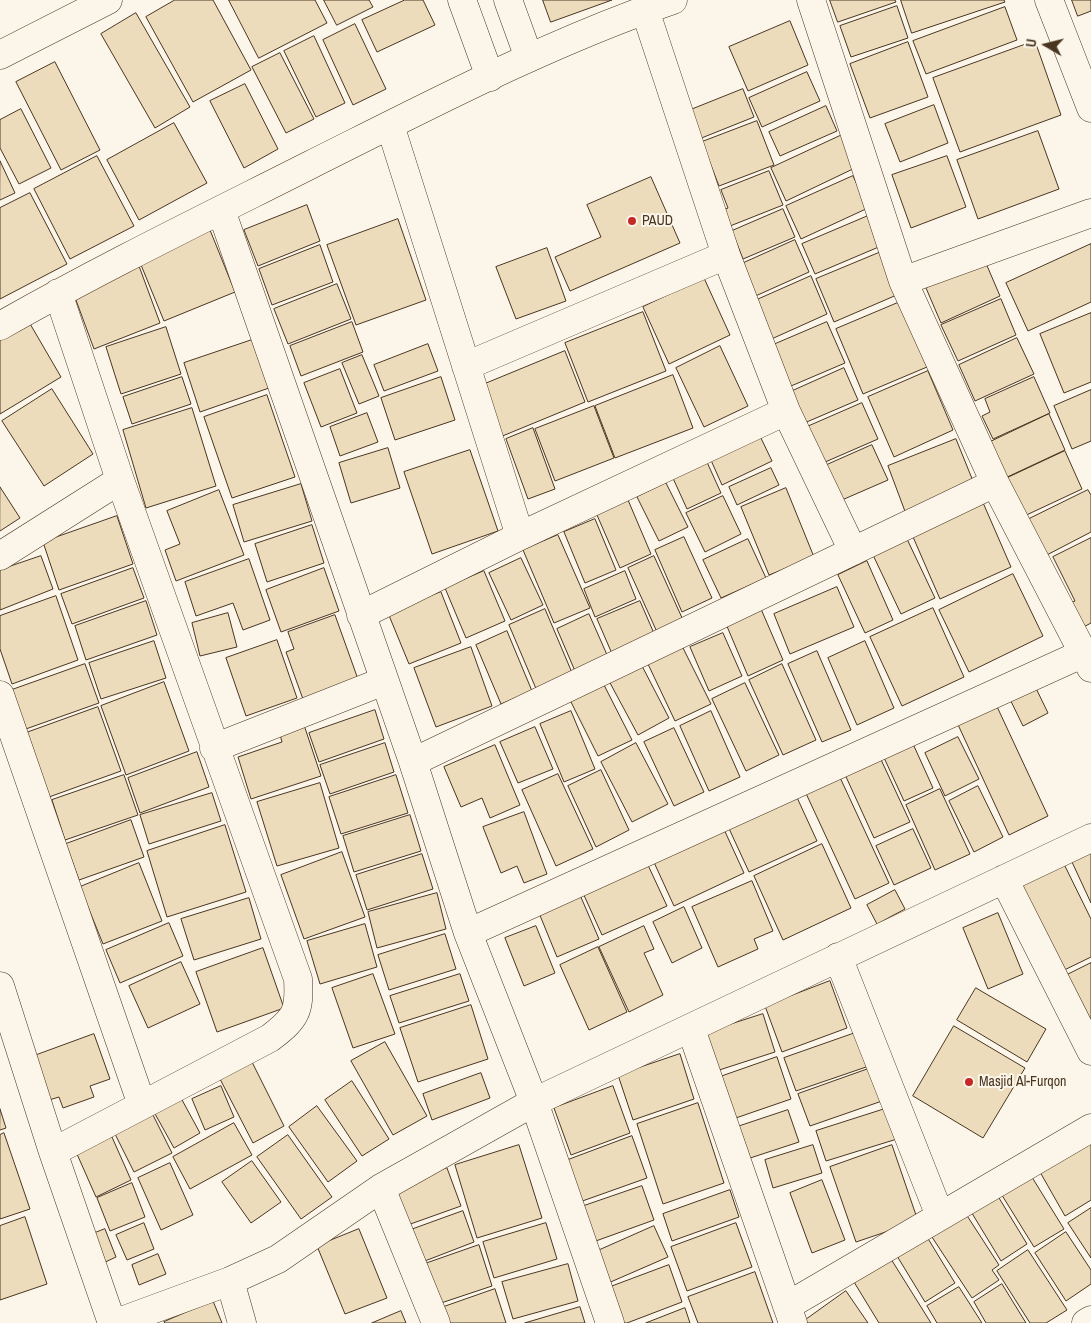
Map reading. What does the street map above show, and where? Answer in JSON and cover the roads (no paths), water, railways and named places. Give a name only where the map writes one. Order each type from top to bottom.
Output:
[{"type":"street","points":[[0,54],[108,0]]},
{"type":"street","points":[[462,0],[490,77]]},
{"type":"street","points":[[508,0],[529,58]]},
{"type":"street","points":[[0,326],[58,293],[390,125],[529,58],[673,0]]},
{"type":"street","points":[[468,933],[1087,660],[995,483],[903,281],[811,0]]},
{"type":"street","points":[[1049,0],[1091,108]]},
{"type":"street","points":[[645,10],[726,255],[786,411],[853,551]]},
{"type":"street","points":[[390,125],[520,536]]},
{"type":"street","points":[[221,210],[413,762],[468,933],[534,1102],[610,1323]]},
{"type":"street","points":[[903,281],[1091,213]]},
{"type":"street","points":[[466,366],[726,255]]},
{"type":"street","points":[[53,1152],[270,1038],[290,1023],[298,1011],[298,979],[214,748],[120,480],[58,293]]},
{"type":"street","points":[[361,615],[520,536],[786,411]]},
{"type":"street","points":[[0,556],[120,480]]},
{"type":"street","points":[[413,762],[995,483]]},
{"type":"street","points":[[214,748],[384,681]]},
{"type":"street","points":[[0,695],[142,1105]]},
{"type":"street","points":[[116,1323],[230,1281],[278,1259],[381,1188],[534,1102],[1091,838]]},
{"type":"street","points":[[1004,879],[1091,1051]]},
{"type":"street","points":[[838,957],[940,1216]]},
{"type":"street","points":[[0,986],[53,1152],[112,1323]]},
{"type":"street","points":[[691,1029],[790,1315],[940,1216],[1091,1128]]},
{"type":"street","points":[[381,1188],[436,1323]]},
{"type":"street","points":[[230,1281],[242,1323]]},
{"type":"street","points":[[1086,1323],[1091,1320]]},
{"type":"place","name":"PAUD","points":[[632,221]]},
{"type":"place","name":"Masjid Al-Furqon","points":[[969,1082]]}]
